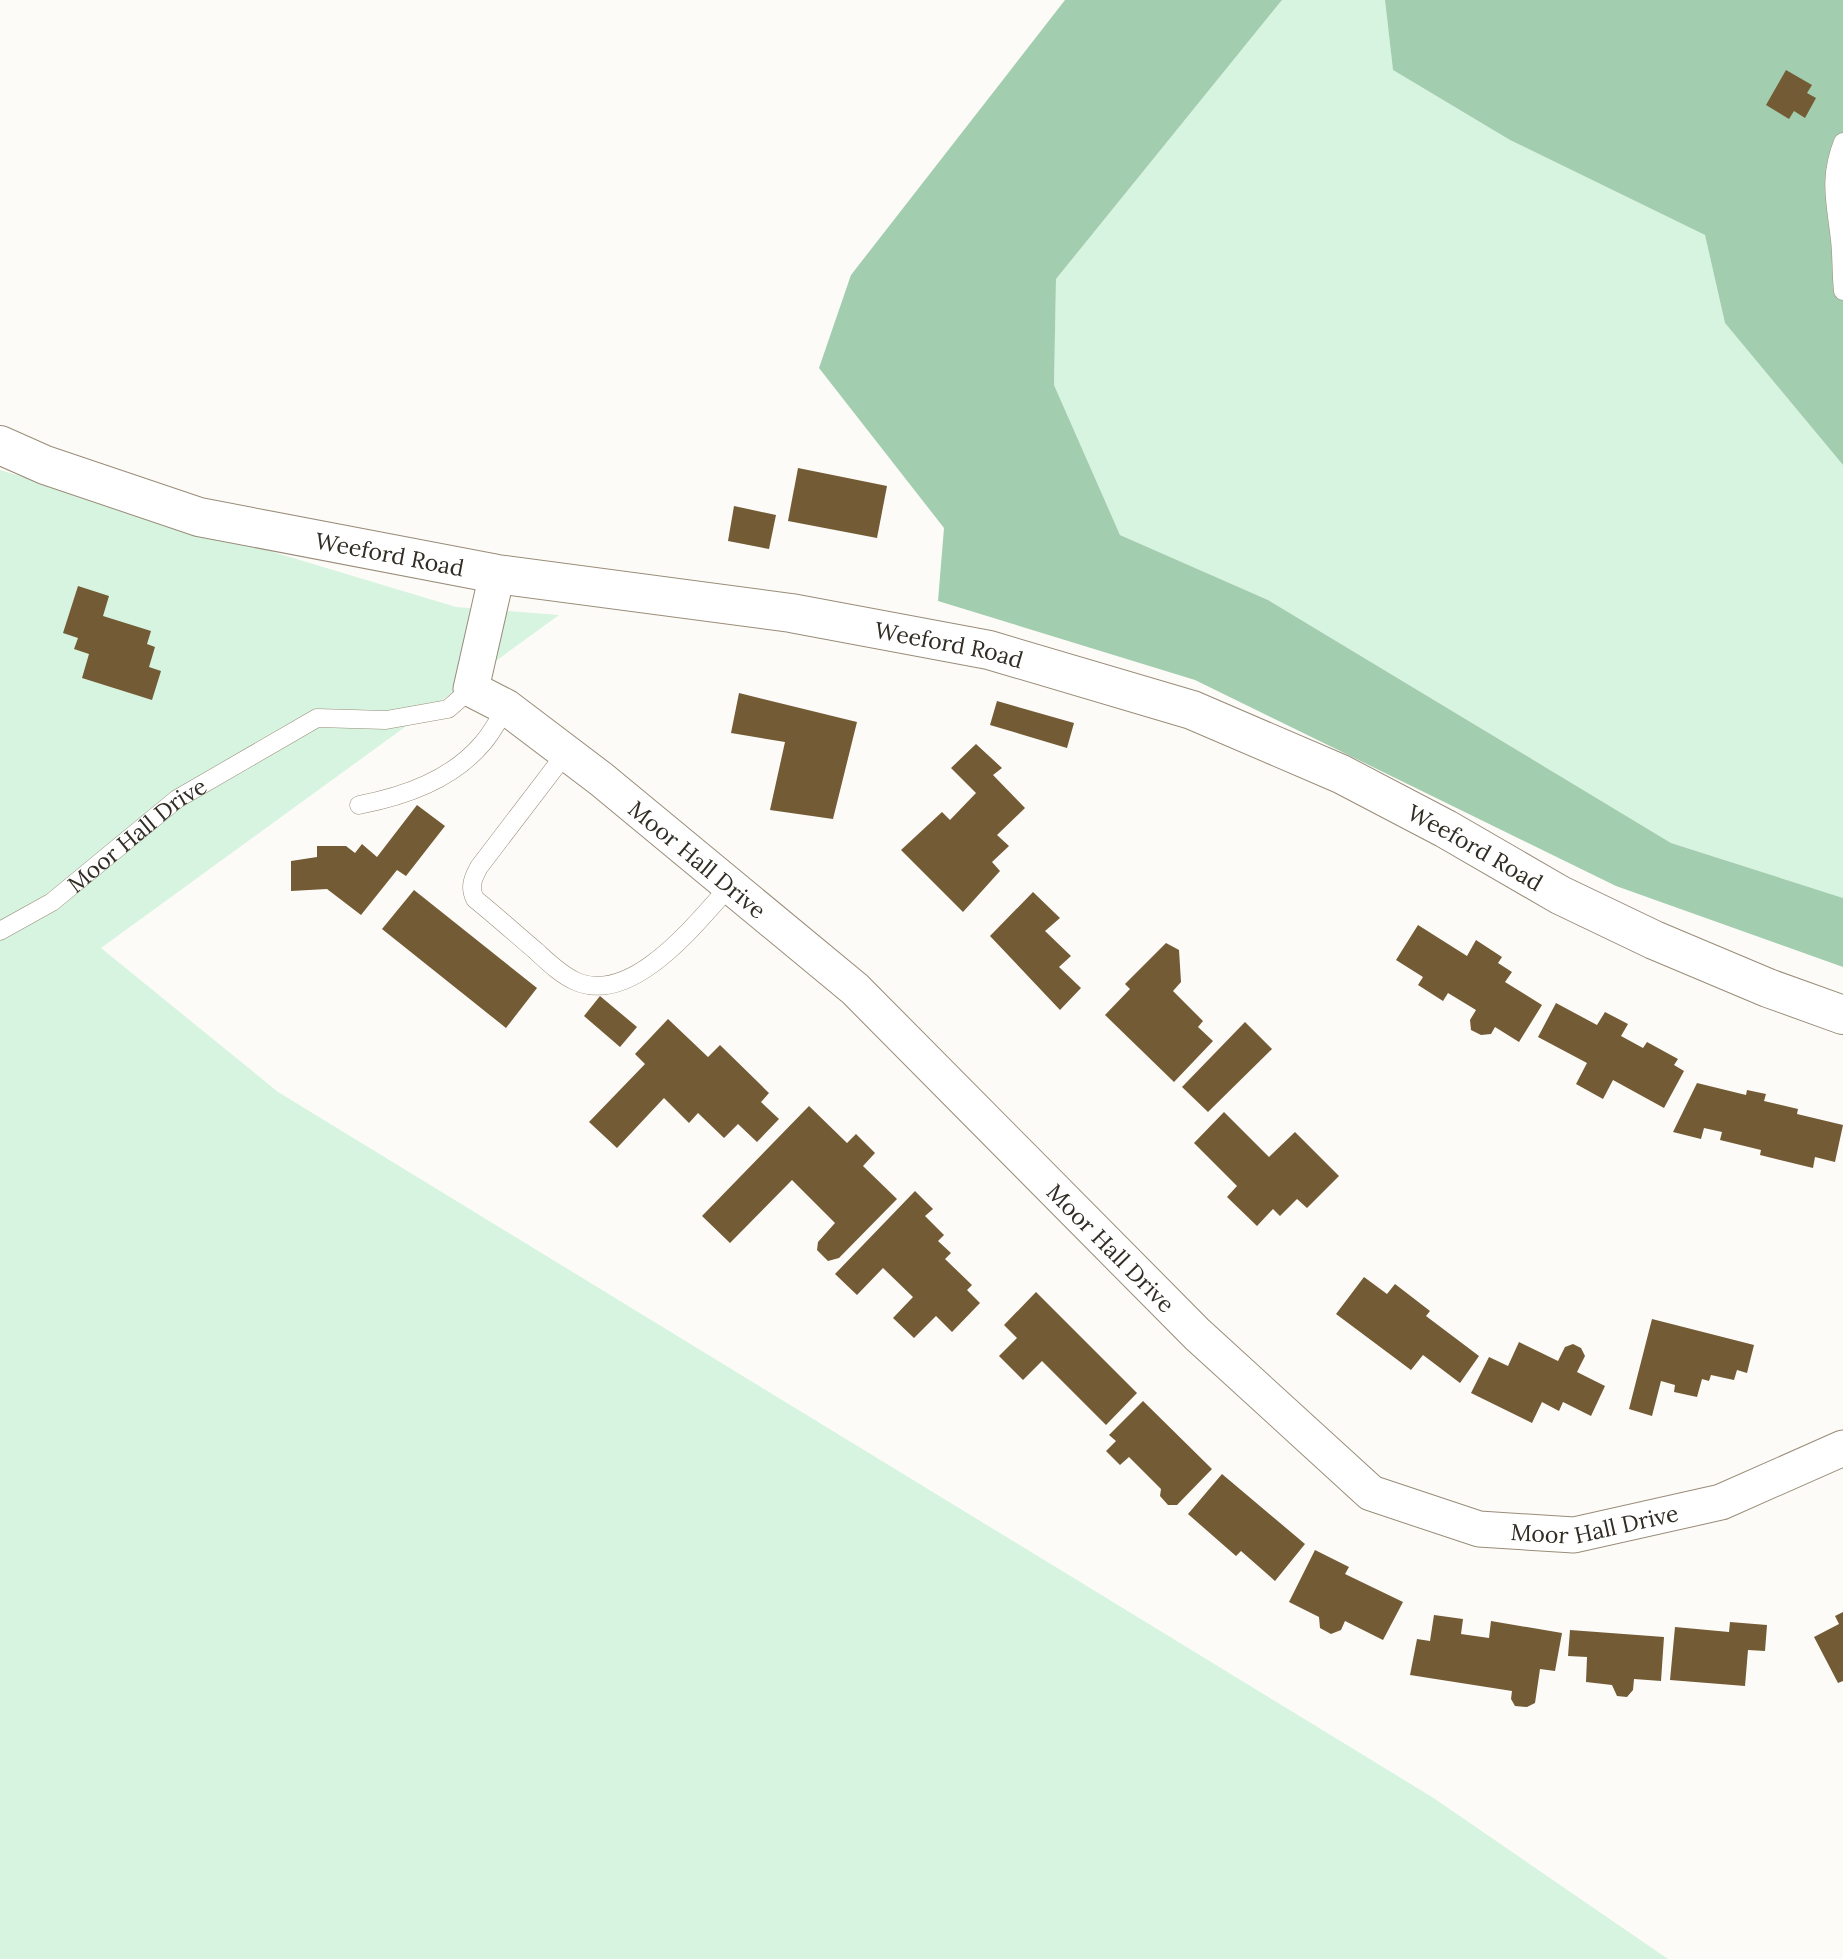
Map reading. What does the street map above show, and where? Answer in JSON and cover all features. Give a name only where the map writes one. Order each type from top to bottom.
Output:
[{"type":"street","name":"Weeford Road","points":[[0,445],[45,465],[200,517],[497,574],[791,613],[976,647],[1192,710],[1341,774],[1560,895],[1654,940],[1768,988],[1843,1015]]},
{"type":"street","points":[[471,689],[497,574]]},
{"type":"street","name":"Moor Hall Drive","points":[[471,689],[506,708],[566,753],[855,989],[1197,1334],[1371,1493],[1479,1529],[1574,1535],[1721,1502],[1843,1448]]},
{"type":"lane","points":[[1843,142],[1837,156],[1833,197],[1840,240],[1843,290]]},
{"type":"lane","name":"Moor Hall Drive","points":[[0,931],[52,902],[177,799],[317,718],[386,720],[448,709],[471,689]]},
{"type":"lane","points":[[359,805],[388,799],[449,775],[483,744],[506,708]]},
{"type":"lane","points":[[566,753],[479,867],[472,880],[475,899],[557,970],[575,981],[591,985],[608,985],[641,971],[672,949],[730,886]]},
{"type":"green space","points":[[1065,0],[1282,0],[1056,279],[1054,385],[1120,535],[1268,600],[1671,843],[1843,898],[1843,967],[1616,886],[1195,680],[938,601],[944,528],[819,368],[851,275]]},
{"type":"green space","points":[[1282,0],[1385,0],[1393,70],[1510,140],[1705,235],[1725,323],[1843,465],[1843,898],[1671,843],[1268,600],[1120,535],[1054,385],[1056,279]]},
{"type":"green space","points":[[1385,0],[1843,0],[1843,465],[1725,323],[1705,235],[1510,140],[1393,70]]},
{"type":"green space","points":[[0,470],[456,607],[559,615],[101,948],[278,1092],[1432,1797],[1668,1959],[0,1959]]},
{"type":"building","points":[[1786,70],[1812,85],[1807,93],[1816,98],[1805,118],[1794,111],[1789,119],[1766,105]]},
{"type":"building","points":[[798,468],[887,486],[877,538],[788,521]]},
{"type":"building","points":[[734,506],[776,515],[769,549],[728,541]]},
{"type":"building","points":[[78,586],[109,596],[103,616],[151,631],[147,644],[155,647],[149,667],[161,671],[152,700],[82,678],[89,654],[74,649],[78,638],[63,633]]},
{"type":"building","points":[[739,693],[857,722],[833,819],[770,810],[785,742],[731,733]]},
{"type":"building","points":[[997,701],[1074,723],[1067,748],[990,725]]},
{"type":"building","points":[[976,744],[1002,768],[993,775],[1025,808],[997,835],[1009,846],[992,862],[1000,871],[963,912],[901,850],[942,812],[950,820],[976,793],[951,768]]},
{"type":"building","points":[[417,805],[445,826],[406,876],[397,870],[361,915],[327,889],[291,891],[291,861],[317,857],[317,846],[346,846],[355,853],[362,844],[377,857]]},
{"type":"building","points":[[414,890],[537,988],[506,1028],[382,929]]},
{"type":"building","points":[[1033,892],[1060,918],[1045,931],[1071,956],[1059,967],[1081,988],[1060,1010],[990,936]]},
{"type":"building","points":[[1418,925],[1467,956],[1476,940],[1502,957],[1498,963],[1512,972],[1505,982],[1542,1005],[1519,1042],[1495,1027],[1491,1034],[1481,1035],[1471,1030],[1470,1020],[1476,1010],[1448,993],[1443,1001],[1418,985],[1423,977],[1396,960]]},
{"type":"building","points":[[1166,943],[1179,950],[1181,982],[1173,991],[1203,1021],[1198,1027],[1213,1041],[1174,1082],[1105,1015],[1130,989],[1125,984]]},
{"type":"building","points":[[600,996],[637,1027],[620,1047],[584,1016]]},
{"type":"building","points":[[1556,1003],[1597,1025],[1605,1012],[1628,1024],[1621,1036],[1643,1048],[1647,1042],[1678,1059],[1674,1065],[1684,1071],[1664,1108],[1613,1080],[1603,1099],[1576,1084],[1587,1063],[1538,1037]]},
{"type":"building","points":[[668,1019],[708,1057],[720,1045],[769,1093],[761,1102],[779,1119],[757,1142],[738,1124],[724,1138],[698,1113],[689,1123],[664,1098],[617,1148],[589,1122],[645,1064],[635,1054]]},
{"type":"building","points":[[1245,1022],[1272,1049],[1208,1112],[1182,1087]]},
{"type":"building","points":[[1697,1083],[1746,1095],[1747,1090],[1766,1094],[1764,1101],[1798,1109],[1797,1114],[1843,1125],[1835,1162],[1815,1157],[1813,1168],[1760,1155],[1761,1150],[1720,1140],[1722,1132],[1704,1128],[1701,1139],[1673,1132]]},
{"type":"building","points":[[809,1106],[847,1143],[856,1134],[875,1153],[863,1166],[897,1199],[839,1258],[828,1261],[817,1250],[818,1242],[835,1223],[792,1180],[730,1243],[702,1216]]},
{"type":"building","points":[[1224,1112],[1269,1157],[1295,1132],[1339,1176],[1307,1208],[1297,1199],[1280,1216],[1273,1209],[1257,1226],[1227,1197],[1237,1186],[1194,1143]]},
{"type":"building","points":[[915,1191],[933,1209],[925,1216],[944,1235],[938,1241],[951,1253],[945,1259],[972,1285],[967,1290],[980,1303],[952,1332],[936,1316],[914,1338],[893,1318],[913,1297],[883,1268],[857,1295],[835,1274]]},
{"type":"building","points":[[1364,1277],[1387,1294],[1395,1284],[1430,1311],[1426,1316],[1479,1356],[1460,1383],[1423,1355],[1411,1370],[1336,1314]]},
{"type":"building","points":[[1036,1292],[1137,1393],[1106,1425],[1042,1361],[1023,1380],[999,1356],[1017,1338],[1004,1325]]},
{"type":"building","points":[[1652,1319],[1754,1345],[1747,1373],[1737,1370],[1734,1380],[1711,1375],[1709,1381],[1702,1379],[1697,1397],[1674,1392],[1675,1385],[1661,1381],[1652,1416],[1629,1409]]},
{"type":"building","points":[[1519,1342],[1558,1361],[1565,1347],[1573,1344],[1581,1348],[1585,1356],[1577,1372],[1605,1386],[1591,1416],[1563,1402],[1559,1411],[1542,1402],[1532,1423],[1471,1393],[1489,1357],[1508,1366]]},
{"type":"building","points":[[1143,1401],[1212,1469],[1177,1505],[1168,1505],[1160,1496],[1161,1489],[1129,1457],[1120,1465],[1106,1451],[1116,1441],[1109,1435]]},
{"type":"building","points":[[1222,1474],[1305,1544],[1275,1581],[1241,1551],[1236,1556],[1188,1514]]},
{"type":"building","points":[[1315,1550],[1349,1567],[1345,1574],[1403,1602],[1383,1640],[1345,1621],[1341,1630],[1331,1634],[1320,1628],[1319,1617],[1289,1602]]},
{"type":"building","points":[[1843,1612],[1843,1681],[1838,1683],[1814,1637],[1839,1624],[1835,1616]]},
{"type":"building","points":[[1434,1615],[1463,1619],[1461,1634],[1489,1638],[1491,1621],[1562,1633],[1555,1671],[1540,1669],[1535,1703],[1527,1707],[1515,1706],[1511,1699],[1512,1691],[1410,1675],[1417,1639],[1430,1641]]},
{"type":"building","points":[[1730,1622],[1767,1625],[1765,1651],[1748,1650],[1745,1686],[1670,1680],[1675,1627],[1729,1632]]},
{"type":"building","points":[[1570,1630],[1664,1637],[1661,1681],[1634,1679],[1633,1690],[1627,1697],[1617,1696],[1612,1685],[1586,1682],[1587,1657],[1568,1656]]}]
